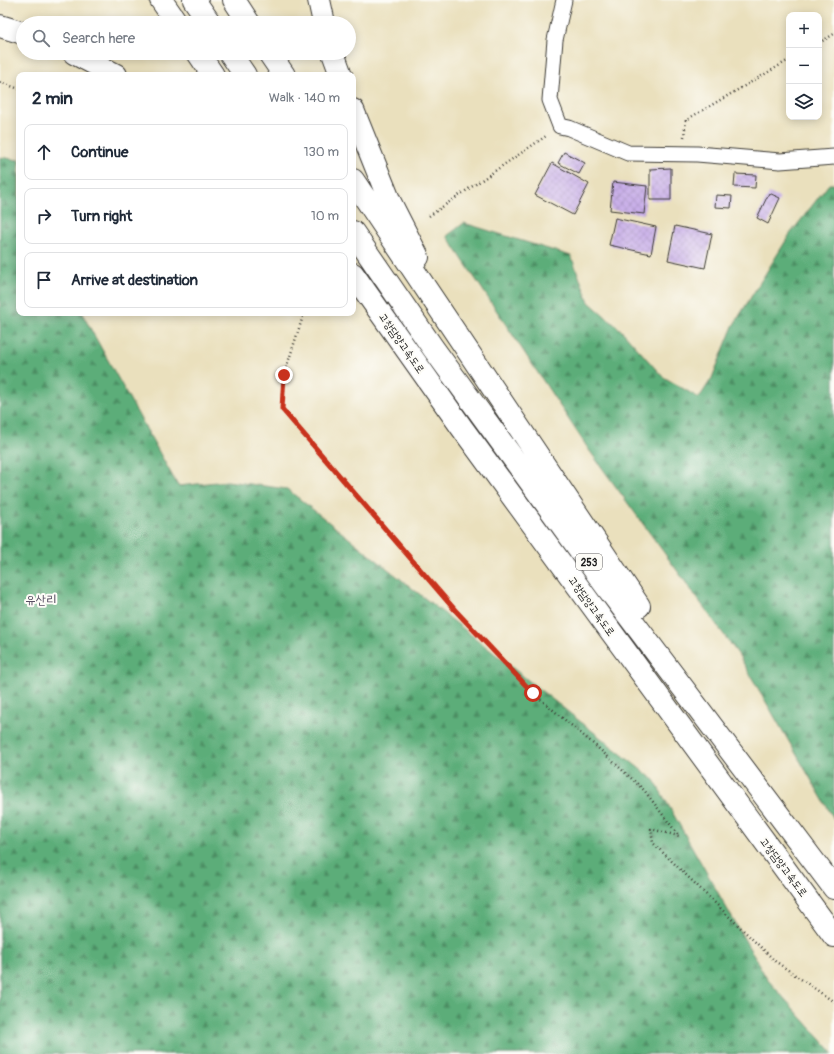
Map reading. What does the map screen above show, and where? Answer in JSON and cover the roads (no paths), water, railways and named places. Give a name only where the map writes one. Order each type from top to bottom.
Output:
[{"type":"highway","points":[[161,0],[172,16]]},
{"type":"highway","points":[[194,0],[205,16]]},
{"type":"highway","points":[[234,0],[244,16]]},
{"type":"highway","points":[[319,0],[322,16]]},
{"type":"highway","points":[[0,26],[16,31]]},
{"type":"highway","points":[[87,60],[110,72]]},
{"type":"highway","points":[[203,60],[211,72]]},
{"type":"highway","points":[[235,60],[243,72]]},
{"type":"highway","points":[[274,60],[282,72]]},
{"type":"highway","points":[[336,60],[340,72]]},
{"type":"highway","points":[[356,117],[390,202],[463,346]]},
{"type":"highway","points":[[356,185],[463,346],[784,821]]},
{"type":"highway","name":"고창담양고속도로","points":[[356,236],[433,348],[606,586],[834,888]]},
{"type":"highway","name":"고창담양고속도로","points":[[356,278],[594,608],[834,936]]},
{"type":"highway","points":[[356,287],[389,325]]},
{"type":"street","points":[[564,0],[555,40],[550,100],[560,126],[569,128],[628,153],[681,154],[780,161],[834,157]]},
{"type":"district","name":"유산리","points":[[41,599]]}]
